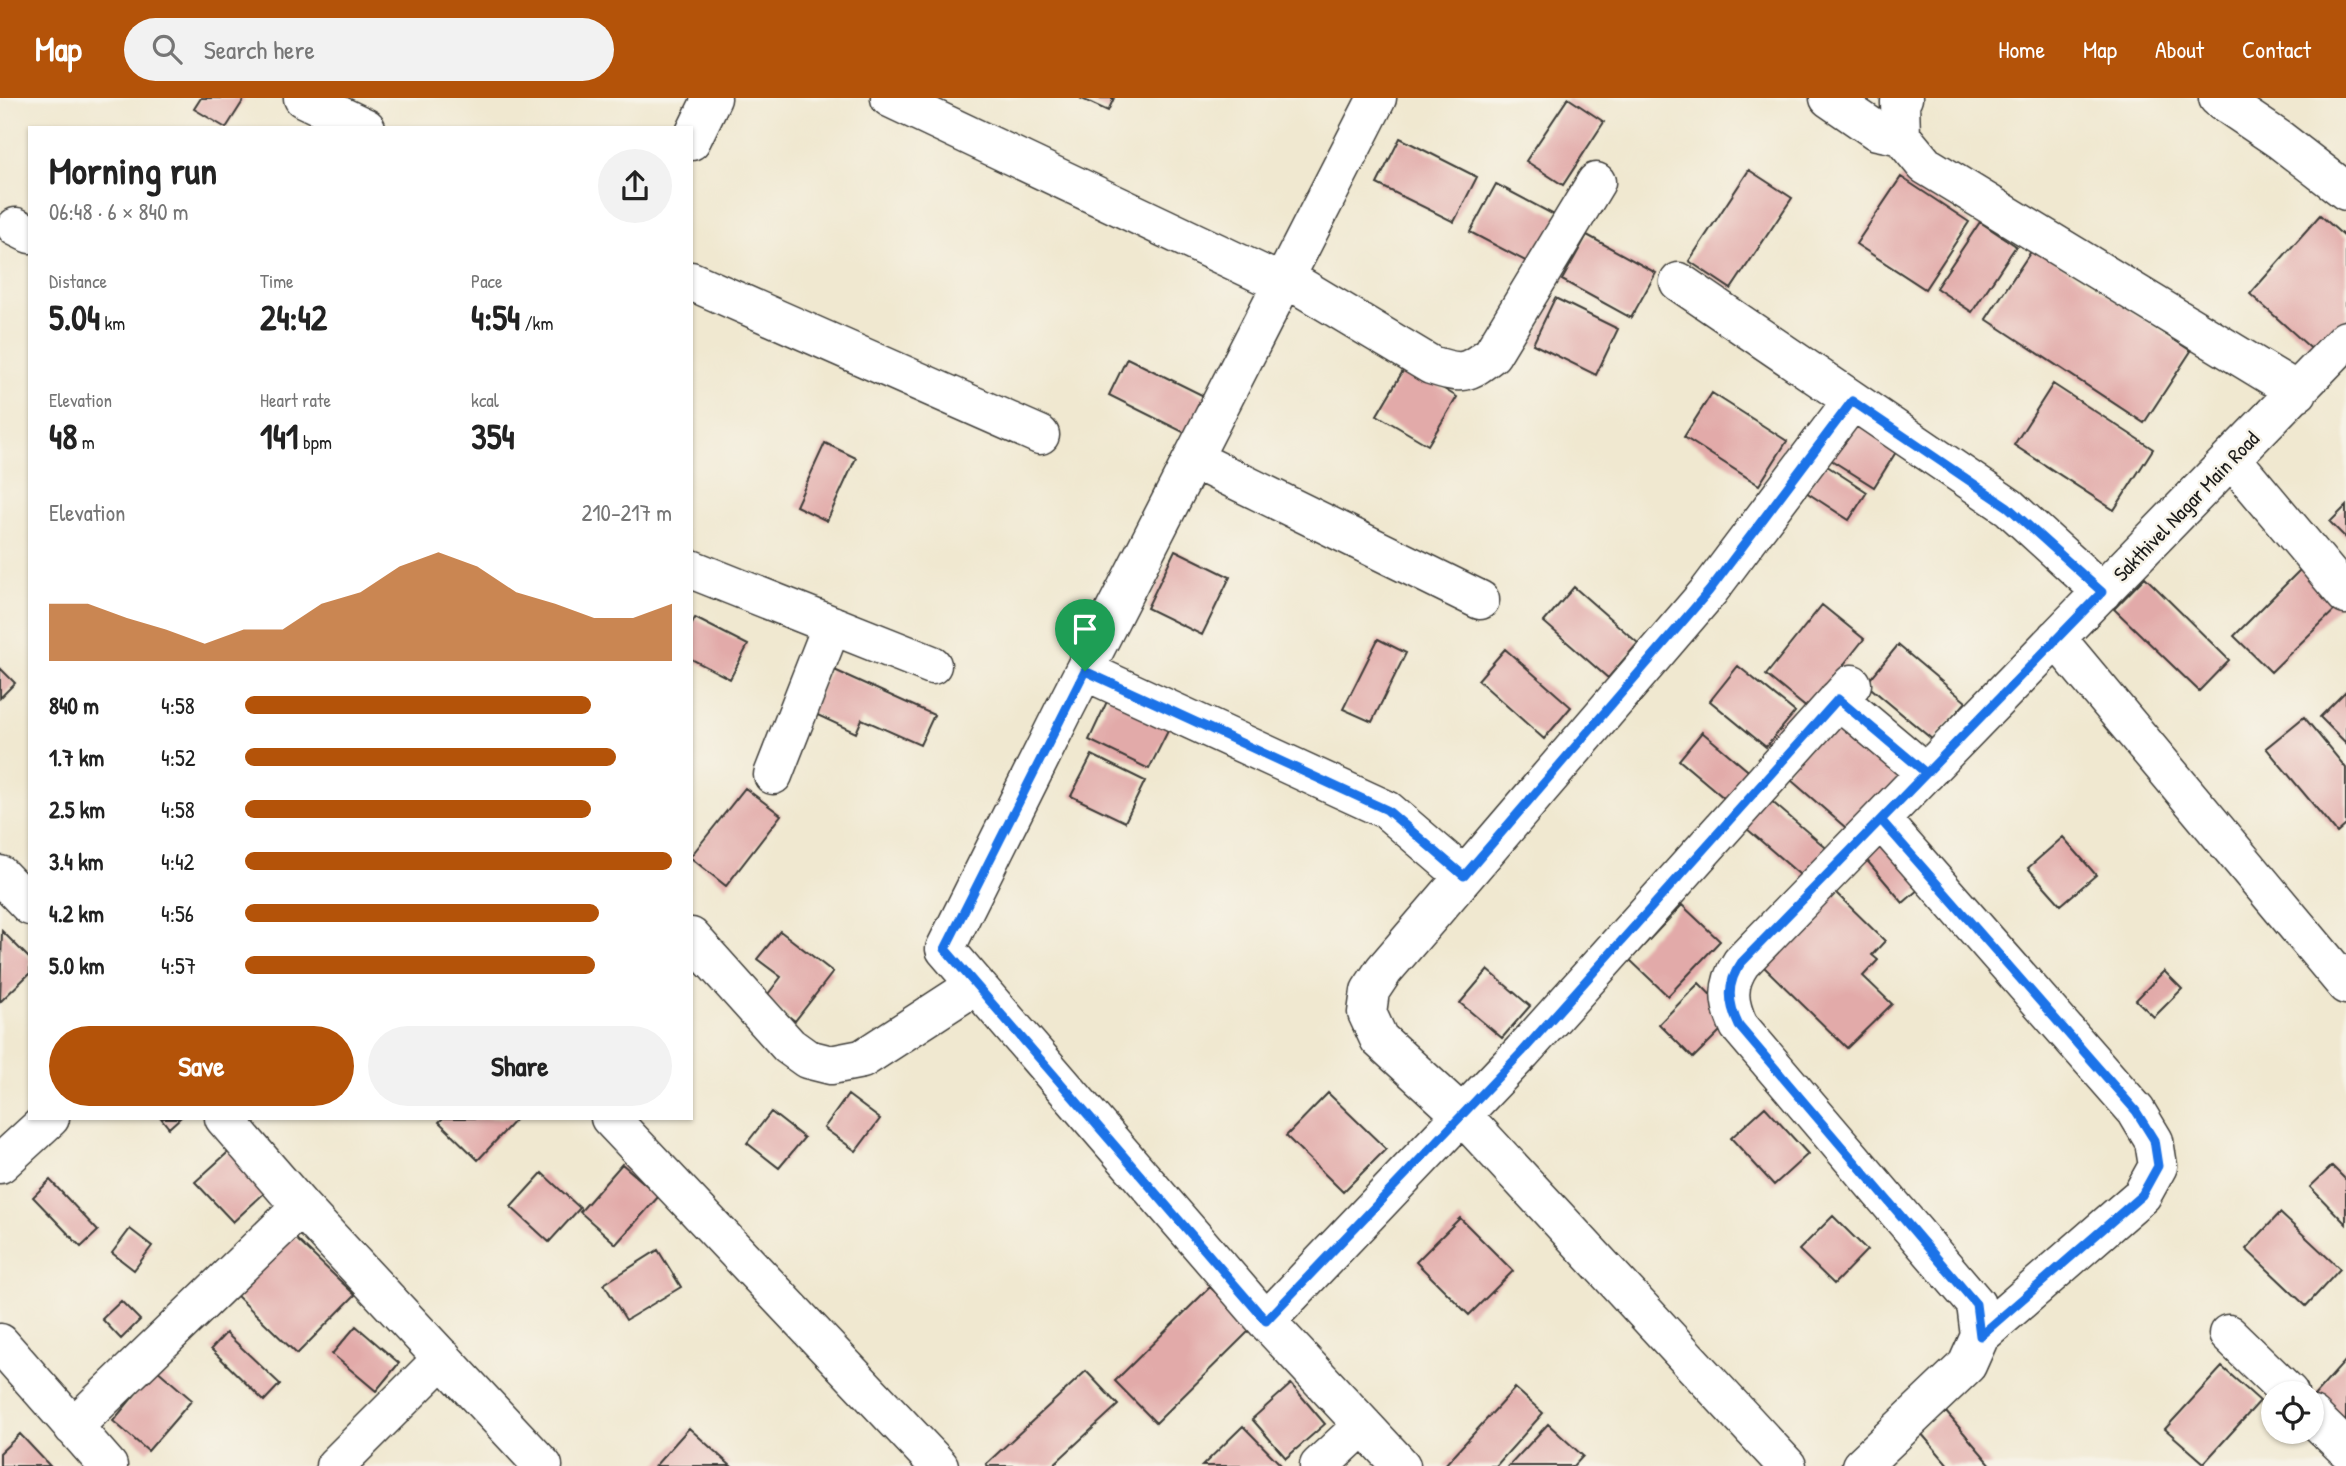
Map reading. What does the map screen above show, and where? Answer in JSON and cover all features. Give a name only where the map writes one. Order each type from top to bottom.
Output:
[{"type":"street","points":[[303,98],[362,126]]},
{"type":"street","points":[[693,137],[712,98]]},
{"type":"street","points":[[890,98],[1283,284],[1301,287],[1431,365],[1450,371],[1470,371],[1492,354],[1596,182]]},
{"type":"street","points":[[1377,98],[945,949],[1266,1321],[1401,1466]]},
{"type":"street","points":[[1829,98],[1877,131],[1901,136]]},
{"type":"street","points":[[1903,98],[1900,102],[1901,136],[1925,165],[2298,392]]},
{"type":"street","points":[[2218,98],[2280,140],[2346,191]]},
{"type":"street","points":[[693,282],[1040,435]]},
{"type":"street","points":[[1679,282],[2008,507],[2102,592]]},
{"type":"street","name":"Sakthivel Nagar Main Road","points":[[1980,1336],[1976,1304],[1739,1026],[1731,1009],[1729,992],[1732,976],[1741,963],[2346,341]]},
{"type":"street","points":[[1787,1466],[1461,1114],[1379,1039],[1367,1013],[1370,991],[1384,970],[1709,591],[1852,401]]},
{"type":"street","points":[[1194,459],[1480,600]]},
{"type":"street","points":[[2232,459],[2346,596]]},
{"type":"street","points":[[693,570],[932,665]]},
{"type":"street","points":[[773,775],[832,625]]},
{"type":"street","points":[[2056,638],[2346,985]]},
{"type":"street","points":[[1085,671],[1387,810],[1464,876]]},
{"type":"street","points":[[1266,1321],[1522,1052],[1845,691],[1926,773]]},
{"type":"street","points":[[1861,1466],[1967,1365],[1980,1336],[2142,1195],[2158,1166],[2154,1140],[2136,1111],[1881,820]]},
{"type":"street","points":[[0,875],[28,904]]},
{"type":"street","points":[[693,939],[789,1046],[807,1059],[831,1065],[862,1059],[976,985]]},
{"type":"street","points":[[0,1164],[48,1120]]},
{"type":"street","points":[[226,1120],[301,1207],[543,1466]]},
{"type":"street","points":[[612,1120],[939,1466]]},
{"type":"street","points":[[73,1427],[301,1207]]},
{"type":"street","points":[[2228,1334],[2277,1381]]},
{"type":"street","points":[[0,1343],[108,1466]]},
{"type":"street","points":[[335,1466],[443,1358]]},
{"type":"street","points":[[1319,1466],[1363,1425]]},
{"type":"street","points":[[2324,1428],[2346,1449]]},
{"type":"building","points":[[201,98],[245,98],[227,126],[223,126],[194,109]]},
{"type":"building","points":[[1080,98],[1114,98],[1108,111]]},
{"type":"building","points":[[1568,98],[1604,122],[1563,185],[1526,161]]},
{"type":"building","points":[[1400,138],[1477,177],[1454,222],[1377,184]]},
{"type":"building","points":[[1749,170],[1792,198],[1731,289],[1689,261]]},
{"type":"building","points":[[1901,177],[1969,222],[1925,289],[1856,244]]},
{"type":"building","points":[[1496,184],[1558,217],[1533,265],[1470,232]]},
{"type":"building","points":[[2320,215],[2346,238],[2346,319],[2316,353],[2250,294]]},
{"type":"building","points":[[1980,222],[2016,246],[1972,312],[1936,288]]},
{"type":"building","points":[[1587,235],[1656,273],[1631,318],[1562,280]]},
{"type":"building","points":[[2034,247],[2191,351],[2144,423],[1986,319]]},
{"type":"building","points":[[1555,298],[1618,329],[1596,375],[1533,344]]},
{"type":"building","points":[[1127,358],[1214,401],[1195,438],[1109,395]]},
{"type":"building","points":[[1406,366],[1457,397],[1428,445],[1377,415]]},
{"type":"building","points":[[2053,384],[2153,449],[2114,510],[2014,445]]},
{"type":"building","points":[[1712,393],[1787,441],[1759,485],[1684,437]]},
{"type":"building","points":[[1856,415],[1901,444],[1874,487],[1828,458]]},
{"type":"building","points":[[825,443],[856,458],[827,521],[796,506]]},
{"type":"building","points":[[1824,464],[1867,492],[1849,520],[1806,492]]},
{"type":"building","points":[[2346,506],[2346,538],[2330,522]]},
{"type":"building","points":[[1175,550],[1230,577],[1202,635],[1147,608]]},
{"type":"building","points":[[2309,561],[2346,599],[2271,672],[2234,636]]},
{"type":"building","points":[[2145,577],[2229,660],[2199,691],[2114,609]]},
{"type":"building","points":[[1574,587],[1638,643],[1608,678],[1544,622]]},
{"type":"building","points":[[1822,605],[1864,639],[1808,709],[1766,675]]},
{"type":"building","points":[[695,618],[748,645],[730,679],[693,660]]},
{"type":"building","points":[[1378,639],[1406,653],[1372,722],[1343,709]]},
{"type":"building","points":[[1898,645],[1966,702],[1933,740],[1866,684]]},
{"type":"building","points":[[1505,649],[1571,707],[1544,739],[1478,680]]},
{"type":"building","points":[[1738,666],[1795,712],[1766,747],[1710,701]]},
{"type":"building","points":[[0,668],[15,683],[0,698]]},
{"type":"building","points":[[830,668],[934,715],[920,745],[862,719],[856,733],[811,712]]},
{"type":"building","points":[[2346,691],[2346,743],[2320,717]]},
{"type":"building","points":[[1110,695],[1171,725],[1149,769],[1089,740]]},
{"type":"building","points":[[1837,714],[1906,774],[1853,834],[1784,774]]},
{"type":"building","points":[[2304,717],[2346,768],[2346,825],[2337,833],[2266,748]]},
{"type":"building","points":[[1702,732],[1753,775],[1730,803],[1679,760]]},
{"type":"building","points":[[1092,755],[1145,781],[1125,822],[1071,796]]},
{"type":"building","points":[[745,788],[781,815],[726,886],[693,860],[693,853]]},
{"type":"building","points":[[1763,794],[1831,852],[1806,880],[1739,822]]},
{"type":"building","points":[[1889,835],[1929,880],[1903,903],[1864,857]]},
{"type":"building","points":[[2063,837],[2096,875],[2061,905],[2028,868]]},
{"type":"building","points":[[1833,890],[1885,941],[1872,955],[1878,960],[1863,976],[1892,1004],[1847,1048],[1761,964]]},
{"type":"building","points":[[1682,905],[1720,941],[1668,996],[1630,960]]},
{"type":"building","points":[[2,931],[28,957],[28,975],[0,1002]]},
{"type":"building","points":[[780,931],[833,972],[795,1021],[765,998],[781,977],[757,959]]},
{"type":"building","points":[[1488,970],[1530,1006],[1502,1038],[1460,1003]]},
{"type":"building","points":[[2164,971],[2182,989],[2154,1017],[2136,1000]]},
{"type":"building","points":[[1699,983],[1733,1018],[1693,1058],[1659,1024]]},
{"type":"building","points":[[1328,1093],[1386,1149],[1343,1192],[1286,1136]]},
{"type":"building","points":[[848,1095],[880,1119],[856,1151],[824,1128]]},
{"type":"building","points":[[1765,1107],[1808,1154],[1774,1185],[1731,1138]]},
{"type":"building","points":[[771,1112],[804,1138],[779,1168],[747,1143]]},
{"type":"building","points":[[163,1120],[178,1120],[169,1128]]},
{"type":"building","points":[[441,1120],[515,1120],[478,1160],[439,1122]]},
{"type":"building","points":[[235,1146],[272,1186],[233,1222],[195,1182]]},
{"type":"building","points":[[622,1164],[659,1196],[616,1244],[580,1212]]},
{"type":"building","points":[[2332,1166],[2346,1180],[2346,1224],[2310,1187]]},
{"type":"building","points":[[542,1173],[580,1208],[549,1242],[511,1207]]},
{"type":"building","points":[[50,1180],[98,1231],[81,1247],[33,1197]]},
{"type":"building","points":[[2280,1213],[2340,1269],[2306,1306],[2246,1249]]},
{"type":"building","points":[[1833,1216],[1867,1250],[1834,1284],[1799,1250]]},
{"type":"building","points":[[1460,1218],[1513,1271],[1469,1315],[1416,1262]]},
{"type":"building","points":[[130,1229],[152,1246],[134,1270],[112,1253]]},
{"type":"building","points":[[291,1234],[355,1295],[297,1354],[234,1293]]},
{"type":"building","points":[[658,1250],[681,1287],[626,1320],[604,1284]]},
{"type":"building","points":[[1210,1287],[1252,1328],[1156,1423],[1115,1381]]},
{"type":"building","points":[[121,1301],[140,1320],[121,1339],[102,1319]]},
{"type":"building","points":[[356,1326],[399,1363],[376,1391],[332,1354]]},
{"type":"building","points":[[226,1333],[280,1384],[264,1401],[211,1349]]},
{"type":"building","points":[[2346,1360],[2345,1426],[2324,1407],[2324,1385]]},
{"type":"building","points":[[2222,1367],[2260,1401],[2204,1463],[2165,1429]]},
{"type":"building","points":[[156,1369],[192,1400],[148,1451],[113,1421]]},
{"type":"building","points":[[1086,1371],[1118,1405],[1052,1466],[986,1464]]},
{"type":"building","points":[[1291,1384],[1325,1424],[1286,1458],[1252,1419]]},
{"type":"building","points":[[1515,1388],[1543,1413],[1496,1466],[1444,1466]]},
{"type":"building","points":[[1946,1412],[1992,1466],[1949,1466],[1921,1433]]},
{"type":"building","points":[[1548,1424],[1583,1456],[1574,1466],[1509,1466]]},
{"type":"building","points":[[1243,1426],[1282,1466],[1202,1466]]},
{"type":"building","points":[[689,1428],[731,1466],[655,1466]]},
{"type":"building","points":[[20,1434],[50,1466],[0,1466],[0,1453]]},
{"type":"route","points":[[1852,401],[2008,507],[2102,592],[1881,820],[2136,1111],[2154,1140],[2158,1166],[2142,1195],[1980,1336],[1976,1304],[1739,1026],[1731,1009],[1729,992],[1732,976],[1741,963],[1926,773],[1838,699],[1522,1052],[1266,1321],[945,949],[1085,671],[1387,810],[1464,876],[1709,591],[1852,401]]}]
